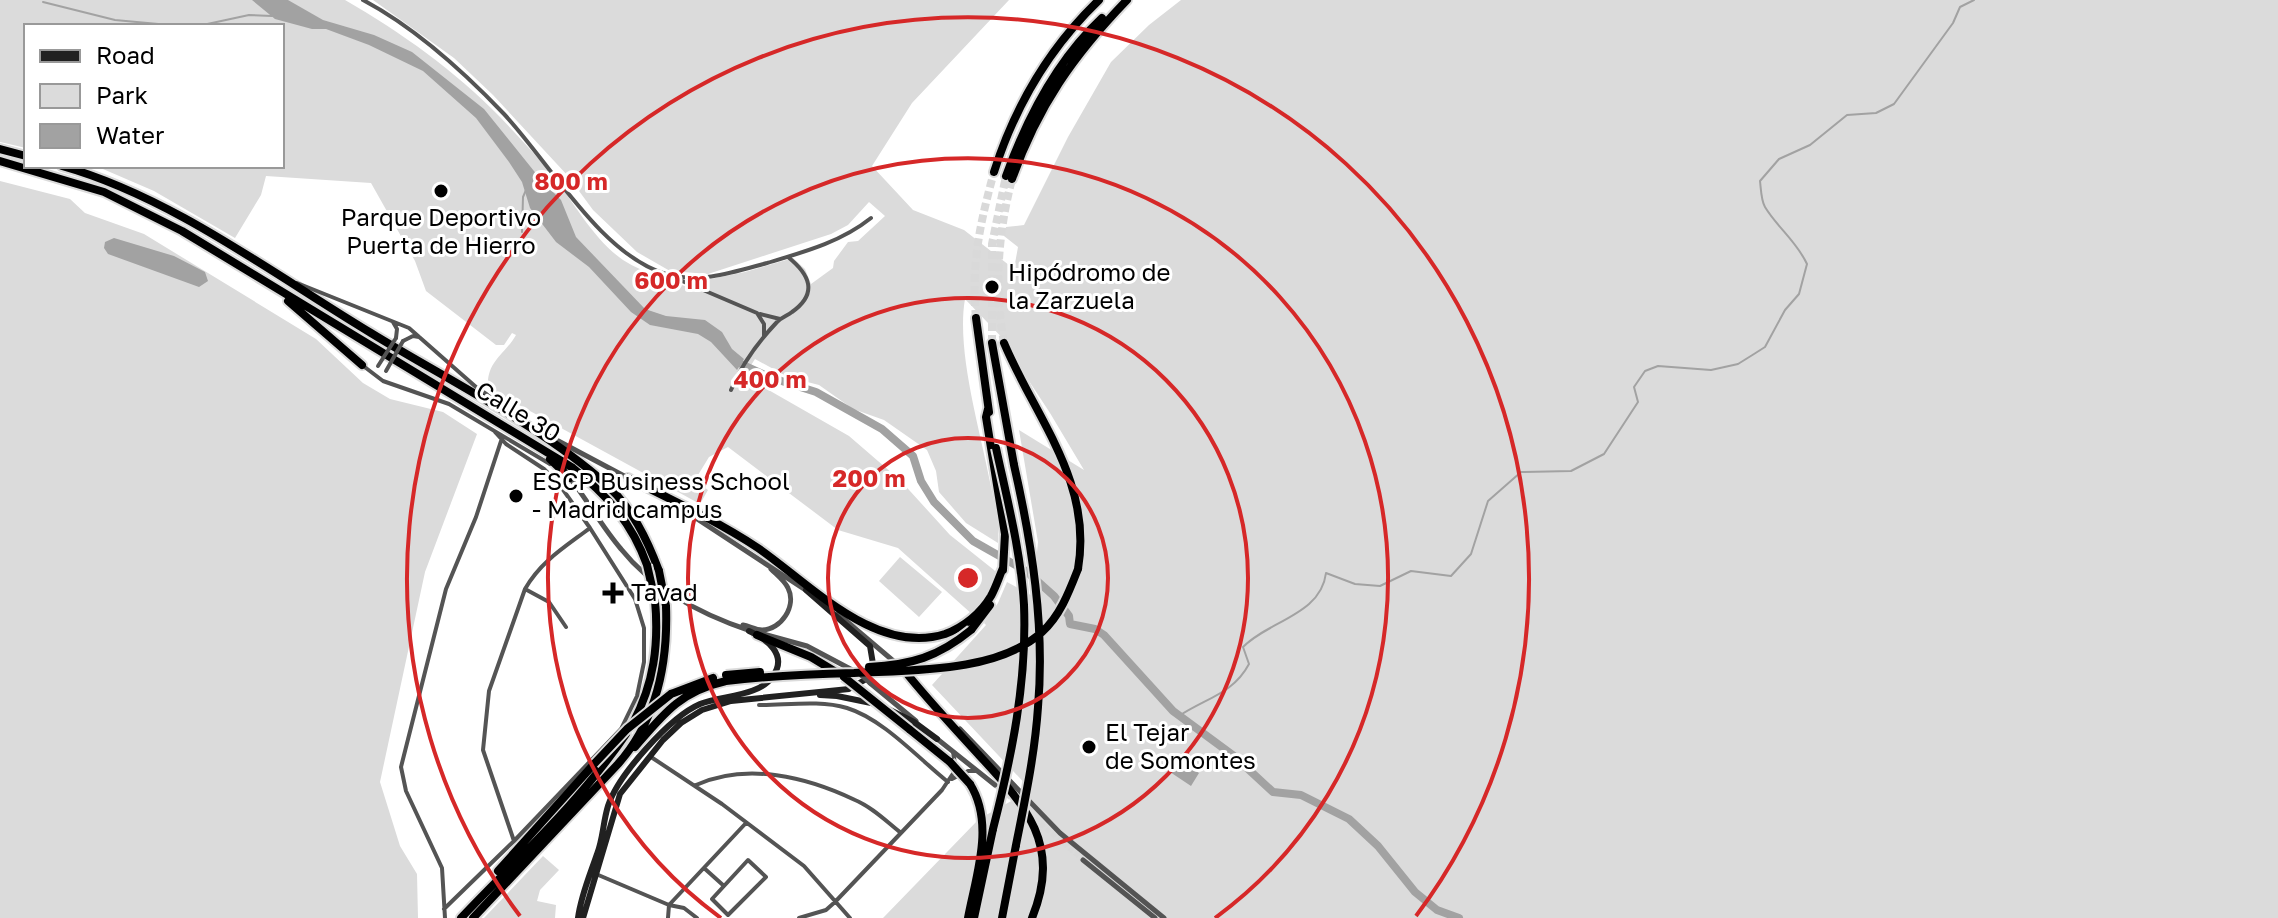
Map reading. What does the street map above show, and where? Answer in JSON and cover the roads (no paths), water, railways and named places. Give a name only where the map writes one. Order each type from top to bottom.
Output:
[{"type":"highway","points":[[994,172],[1018,108],[1037,75],[1067,34],[1099,0]]},
{"type":"highway","points":[[1009,177],[1019,141],[1049,83],[1096,24],[1124,0]]},
{"type":"highway","points":[[0,149],[24,155]]},
{"type":"highway","name":"Calle 30","points":[[0,161],[104,192],[170,225],[573,468],[614,505],[634,533],[647,565],[658,634],[654,672],[644,703],[608,761],[459,918]]},
{"type":"highway","name":"Calle 30","points":[[68,168],[142,197],[510,417],[578,462],[614,492],[642,530],[659,571],[666,606],[663,671],[653,705],[623,758],[473,918]]},
{"type":"highway","points":[[239,266],[253,279],[292,303],[362,365]]},
{"type":"highway","points":[[273,273],[292,280]]},
{"type":"highway","points":[[459,918],[627,729],[671,694],[688,686],[726,678],[889,666],[942,652],[971,630],[999,587],[1005,534],[976,318]]},
{"type":"highway","points":[[992,343],[1032,554],[1040,660],[1034,749],[1002,918]]},
{"type":"highway","points":[[623,758],[673,704],[726,678],[935,669],[984,660],[1029,641],[1042,632],[1065,599],[1078,569],[1082,534],[1075,490],[1068,470],[1017,375],[1004,343]]},
{"type":"highway","points":[[510,417],[527,423]]},
{"type":"highway","points":[[971,918],[1014,737],[1023,655],[1024,604],[1019,559],[994,449]]},
{"type":"highway","points":[[541,450],[570,478]]},
{"type":"highway","points":[[628,478],[731,532],[860,621],[899,637],[927,638],[953,631],[967,623],[990,597],[1003,568]]},
{"type":"highway","points":[[753,633],[811,657],[844,677],[950,762],[970,784],[982,810],[983,829],[971,918]]},
{"type":"highway","points":[[908,675],[1027,811],[1041,849],[1043,870],[1041,894],[1032,918]]},
{"type":"main road","points":[[580,918],[606,847],[617,800],[675,728],[702,710],[731,701],[855,687],[868,678],[872,669],[872,651],[865,641],[806,590]]},
{"type":"main road","points":[[580,918],[585,887],[599,849],[608,806],[621,781],[661,733],[679,717],[705,702],[761,687],[771,679],[778,662],[775,649],[753,633]]},
{"type":"main road","points":[[780,696],[837,696],[876,704],[894,711],[937,739]]},
{"type":"street","points":[[363,0],[454,65],[505,115],[608,240],[651,269],[757,313],[780,319]]},
{"type":"street","points":[[669,275],[706,278],[787,256],[853,233],[871,218]]},
{"type":"street","points":[[731,390],[736,377],[764,337],[780,319],[803,303],[807,294],[804,270],[787,256]]},
{"type":"street","points":[[292,280],[320,294],[390,319],[425,340],[455,370],[527,423],[679,507],[806,590],[869,638],[908,675],[1060,833],[1164,918]]},
{"type":"street","points":[[757,313],[764,324],[764,337]]},
{"type":"street","points":[[362,365],[371,368],[378,366],[396,338],[397,329],[390,319]]},
{"type":"street","points":[[400,388],[389,380],[386,371],[403,341],[413,336],[425,340]]},
{"type":"street","points":[[362,365],[383,381],[449,404],[546,461],[570,478],[622,551],[646,574],[702,613],[753,633],[807,646],[861,675],[995,785]]},
{"type":"street","points":[[444,909],[621,729],[637,696],[644,662],[644,628],[635,599],[590,528],[559,484],[495,432]]},
{"type":"street","points":[[445,918],[442,868],[406,791],[401,767],[446,589],[504,442]]},
{"type":"street","points":[[517,450],[546,461]]},
{"type":"street","points":[[514,841],[483,750],[489,691],[525,589],[546,559],[590,528]]},
{"type":"street","points":[[726,622],[762,630],[773,627],[787,613],[791,596],[789,589],[758,557]]},
{"type":"street","points":[[525,589],[549,602],[566,627]]},
{"type":"street","points":[[759,705],[823,704],[870,717],[949,781]]},
{"type":"street","points":[[799,918],[815,915],[835,902],[949,781],[956,769],[952,751]]},
{"type":"street","points":[[650,756],[696,786],[811,872],[850,918]]},
{"type":"street","points":[[949,781],[968,771],[979,772]]},
{"type":"street","points":[[696,786],[728,775],[793,777],[857,800],[901,833]]},
{"type":"street","points":[[668,918],[669,905],[746,823]]},
{"type":"street","points":[[748,860],[766,876],[728,915],[712,900],[724,886],[748,860]]},
{"type":"street","points":[[1083,860],[1155,918]]},
{"type":"street","points":[[704,868],[724,886]]},
{"type":"street","points":[[596,874],[669,905],[684,908],[697,918]]},
{"type":"street","points":[[444,900],[453,899]]},
{"type":"water","points":[[252,0],[288,0],[323,20],[374,35],[412,52],[484,109],[561,200],[576,237],[645,309],[666,316],[705,320],[722,332],[732,349],[744,359],[737,370],[711,342],[698,334],[650,325],[631,312],[589,267],[556,242],[530,208],[522,182],[476,118],[423,71],[369,45],[326,29],[312,29],[275,19]]},
{"type":"water","points":[[114,238],[174,256],[205,272],[208,281],[199,287],[108,254],[104,248],[105,242]]},
{"type":"water","points":[[1170,754],[1199,773],[1191,786],[1161,766]]},
{"type":"waterway","points":[[1179,716],[1235,682],[1249,664],[1243,647],[1304,608],[1322,587],[1326,573],[1355,584],[1380,586],[1411,571],[1451,576],[1471,554],[1488,501],[1521,472],[1571,471],[1604,454],[1638,402],[1634,387],[1645,371],[1658,366],[1711,370],[1738,364],[1765,347],[1785,310],[1799,294],[1807,264],[1765,207],[1760,181],[1779,159],[1810,145],[1847,115],[1876,113],[1894,104],[1953,23],[1960,7],[1974,0]]},
{"type":"waterway","points":[[43,2],[115,20],[158,24]]},
{"type":"waterway","points":[[207,24],[249,15],[272,16]]},
{"type":"waterway","points":[[522,232],[526,190]]},
{"type":"waterway","points":[[732,357],[769,377],[816,392],[882,429],[913,456],[921,481],[934,502],[973,541],[1026,571],[1054,596],[1069,616],[1070,624],[1095,629],[1104,635],[1173,711],[1234,756],[1273,792],[1301,795],[1349,819],[1378,846],[1415,892],[1437,910],[1459,918]]},
{"type":"tunnel","points":[[976,318],[978,244],[994,172]]},
{"type":"tunnel","points":[[992,343],[992,244],[1006,176]]},
{"type":"tunnel","points":[[1004,343],[999,301],[999,260],[1012,179]]},
{"type":"tunnel","points":[[995,785],[1016,802]]},
{"type":"tunnel","points":[[1029,814],[1083,860]]},
{"type":"place","name":"Parque Deportivo Puerta de Hierro","points":[[441,191]]},
{"type":"place","name":"Hipódromo de la Zarzuela","points":[[992,287]]},
{"type":"place","name":"ESCP Business School - Madrid campus","points":[[516,496]]},
{"type":"place","name":"Tavad","points":[[613,593]]},
{"type":"place","name":"El Tejar de Somontes","points":[[1089,747]]}]
